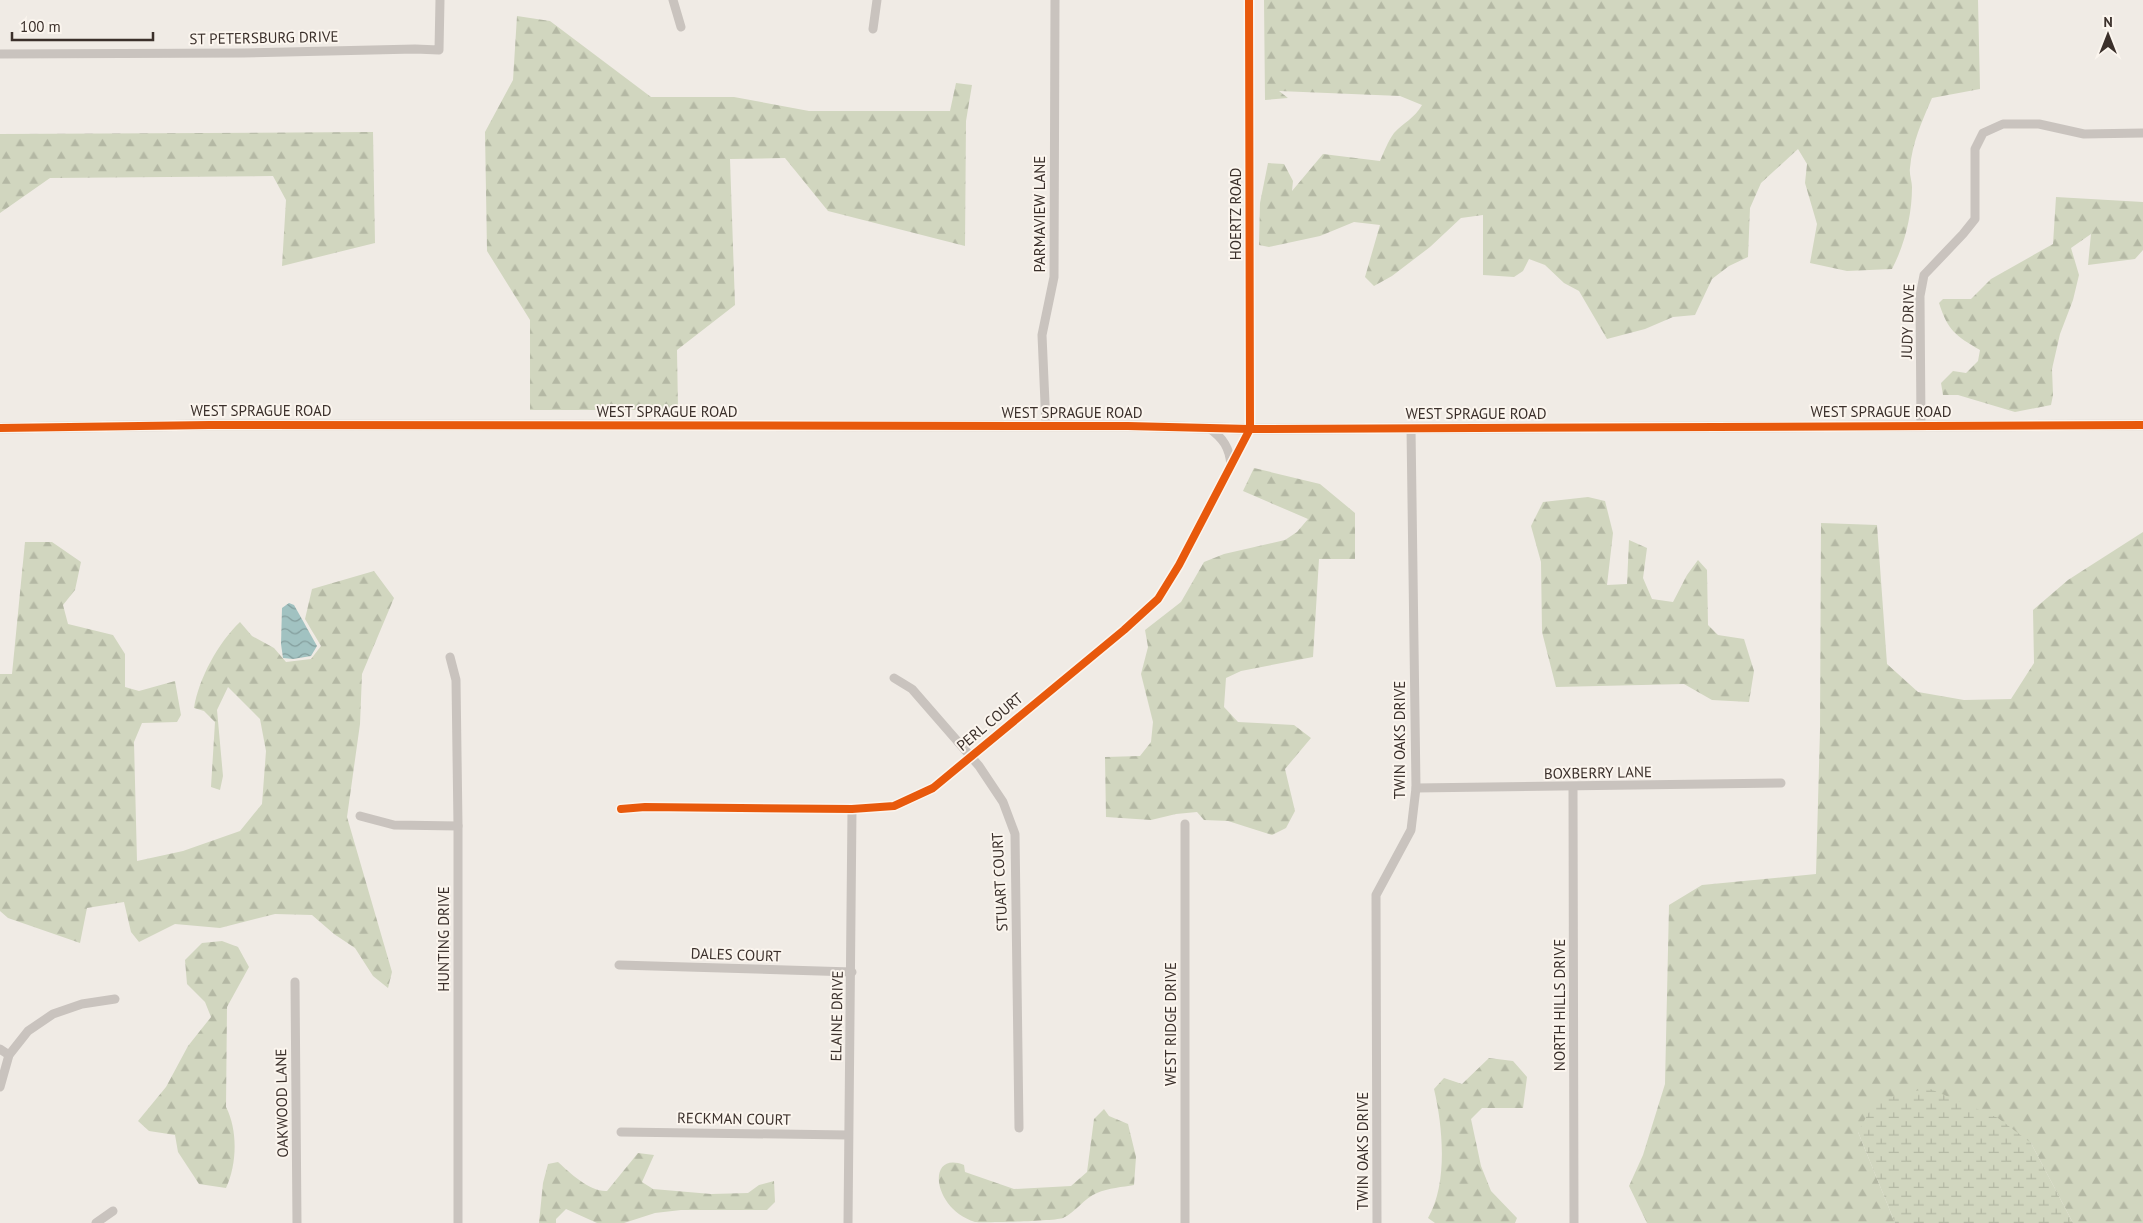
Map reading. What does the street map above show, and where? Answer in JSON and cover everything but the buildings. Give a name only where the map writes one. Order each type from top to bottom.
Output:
[{"type":"street","name":"ST PETERSBURG DRIVE","points":[[0,54],[439,50],[440,0]]},
{"type":"street","points":[[672,0],[681,27]]},
{"type":"street","points":[[874,29],[878,0]]},
{"type":"street","name":"PARMAVIEW LANE","points":[[1046,426],[1042,335],[1054,277],[1055,0]]},
{"type":"street","name":"HOERTZ ROAD","points":[[1249,0],[1250,429]]},
{"type":"street","name":"JUDY DRIVE","points":[[1920,425],[1920,296],[1924,275],[1975,219],[1975,149],[1983,133],[2003,124],[2039,124],[2084,134],[2143,133]]},
{"type":"street","name":"WEST SPRAGUE ROAD","points":[[0,428],[209,425],[1046,426],[1250,429],[2143,425]]},
{"type":"street","points":[[1209,428],[1220,435],[1226,445],[1230,456],[1230,466]]},
{"type":"street","name":"TWIN OAKS DRIVE","points":[[1377,1223],[1376,895],[1411,830],[1416,788],[1411,428]]},
{"type":"street","name":"PERL COURT","points":[[621,809],[645,807],[852,810],[894,806],[933,788],[1124,630],[1158,599],[1179,565],[1250,429]]},
{"type":"street","name":"HUNTING DRIVE","points":[[450,656],[456,680],[458,1223]]},
{"type":"street","name":"STUART COURT","points":[[894,678],[912,689],[971,756],[1003,802],[1015,834],[1019,1128]]},
{"type":"street","name":"BOXBERRY LANE","points":[[1416,788],[1781,783]]},
{"type":"street","name":"NORTH HILLS DRIVE","points":[[1573,787],[1574,1223]]},
{"type":"street","name":"ELAINE DRIVE","points":[[848,1223],[852,972],[852,810]]},
{"type":"street","points":[[360,816],[394,825],[458,826]]},
{"type":"street","name":"WEST RIDGE DRIVE","points":[[1185,824],[1185,1223]]},
{"type":"street","name":"DALES COURT","points":[[619,965],[852,972]]},
{"type":"street","name":"OAKWOOD LANE","points":[[294,982],[297,1223]]},
{"type":"street","points":[[0,1087],[9,1055],[28,1031],[53,1014],[82,1004],[115,999]]},
{"type":"street","points":[[0,1049],[9,1055]]},
{"type":"street","name":"RECKMAN COURT","points":[[620,1132],[848,1135]]},
{"type":"street","points":[[96,1223],[113,1210]]},
{"type":"green space","points":[[1264,0],[1978,0],[1980,89],[1932,98],[1915,141],[1910,170],[1912,198],[1909,219],[1901,250],[1892,269],[1847,271],[1810,263],[1817,224],[1805,183],[1807,164],[1798,149],[1761,183],[1750,208],[1748,257],[1729,266],[1712,279],[1695,315],[1673,317],[1645,329],[1607,339],[1579,291],[1564,283],[1545,265],[1529,259],[1523,271],[1514,277],[1483,275],[1483,215],[1461,218],[1430,247],[1392,276],[1374,286],[1365,277],[1380,225],[1354,222],[1320,236],[1269,247],[1259,245],[1260,203],[1268,163],[1284,164],[1293,181],[1292,191],[1323,154],[1380,161],[1394,133],[1416,114],[1422,105],[1400,96],[1279,91],[1288,98],[1265,100]]},
{"type":"green space","points":[[517,16],[550,21],[651,97],[734,97],[809,111],[950,111],[956,83],[972,85],[966,121],[965,246],[828,211],[785,158],[730,159],[735,305],[677,350],[678,410],[530,410],[530,320],[487,251],[485,132],[513,80]]},
{"type":"green space","points":[[373,132],[375,243],[282,266],[286,200],[273,176],[50,178],[0,213],[0,134]]},
{"type":"green space","points":[[2056,197],[2143,202],[2143,250],[2135,259],[2088,265],[2091,234],[2071,248],[2079,275],[2073,300],[2060,334],[2052,369],[2053,395],[2051,405],[2015,412],[1958,395],[1943,395],[1941,383],[1953,371],[1966,373],[1978,361],[1980,350],[1954,332],[1946,320],[1939,303],[1943,299],[1971,299],[1991,279],[2053,244]]},
{"type":"green space","points":[[1254,468],[1320,484],[1355,513],[1355,559],[1319,559],[1313,657],[1241,671],[1226,678],[1224,707],[1238,722],[1294,725],[1311,738],[1285,769],[1295,811],[1286,828],[1272,835],[1228,821],[1204,820],[1197,812],[1176,814],[1151,820],[1106,817],[1105,757],[1140,756],[1151,742],[1153,722],[1141,674],[1148,647],[1145,630],[1181,602],[1204,562],[1224,554],[1285,540],[1297,532],[1308,519],[1243,491]]},
{"type":"green space","points":[[1588,497],[1605,501],[1613,533],[1607,585],[1627,584],[1629,540],[1647,548],[1643,578],[1652,599],[1673,602],[1687,575],[1698,560],[1707,570],[1708,625],[1718,635],[1744,639],[1754,671],[1749,702],[1712,700],[1684,684],[1556,687],[1542,632],[1541,562],[1531,526],[1543,502]]},
{"type":"green space","points":[[1821,523],[1877,525],[1887,664],[1918,692],[1964,700],[2011,699],[2034,663],[2033,610],[2068,580],[2143,532],[2143,1223],[2073,1223],[2031,1143],[1858,1132],[1895,1223],[1647,1223],[1629,1186],[1643,1155],[1665,1084],[1669,905],[1702,885],[1816,874],[1820,730]]},
{"type":"green space","points":[[25,542],[52,542],[81,562],[75,590],[63,605],[68,624],[113,635],[125,654],[125,687],[139,691],[175,681],[181,715],[177,722],[142,723],[134,742],[137,861],[183,851],[240,831],[262,804],[266,751],[260,719],[228,687],[217,710],[223,776],[220,790],[211,787],[215,722],[204,711],[194,708],[205,673],[217,651],[232,630],[240,622],[252,636],[274,648],[286,662],[311,659],[321,646],[305,619],[312,589],[374,571],[394,598],[362,674],[360,724],[347,817],[392,972],[388,988],[373,976],[355,948],[334,934],[312,915],[275,914],[220,928],[175,924],[139,942],[131,932],[124,902],[87,908],[80,943],[8,918],[0,911],[0,674],[12,674]]},
{"type":"green space","points":[[222,941],[238,947],[249,967],[227,1007],[226,1107],[233,1126],[235,1148],[230,1179],[226,1188],[199,1184],[178,1152],[175,1135],[149,1131],[138,1121],[166,1087],[188,1046],[211,1017],[205,1002],[187,984],[185,960],[202,943]]},
{"type":"green space","points":[[1489,1058],[1513,1061],[1527,1077],[1523,1108],[1482,1108],[1471,1119],[1481,1166],[1491,1191],[1517,1218],[1515,1223],[1435,1223],[1428,1218],[1439,1189],[1442,1155],[1440,1120],[1434,1089],[1444,1078],[1462,1084]]},
{"type":"green space","points":[[1928,1088],[1998,1118],[2031,1143],[2073,1223],[1895,1223],[1858,1132],[1875,1101]]},
{"type":"green space","points":[[1104,1109],[1109,1116],[1128,1124],[1136,1157],[1134,1185],[1097,1193],[1063,1218],[1034,1221],[975,1222],[961,1215],[950,1206],[943,1194],[939,1183],[939,1173],[944,1166],[952,1163],[964,1165],[965,1172],[1014,1189],[1071,1186],[1087,1172],[1094,1119]]},
{"type":"green space","points":[[638,1153],[654,1155],[642,1182],[653,1189],[711,1194],[748,1193],[759,1185],[774,1181],[775,1202],[767,1210],[681,1210],[655,1213],[624,1223],[597,1223],[566,1209],[556,1219],[556,1223],[539,1223],[543,1183],[548,1164],[558,1162],[587,1185],[607,1191]]},
{"type":"water","points":[[289,603],[294,605],[317,646],[311,656],[293,659],[283,658],[281,644],[282,608]]},
{"type":"cycle path","points":[[621,809],[645,807],[852,809],[894,806],[933,788],[1124,630],[1158,599],[1179,565],[1250,429],[1249,0]]},
{"type":"cycle path","points":[[0,428],[209,425],[1128,426],[1250,429],[2143,425]]}]
